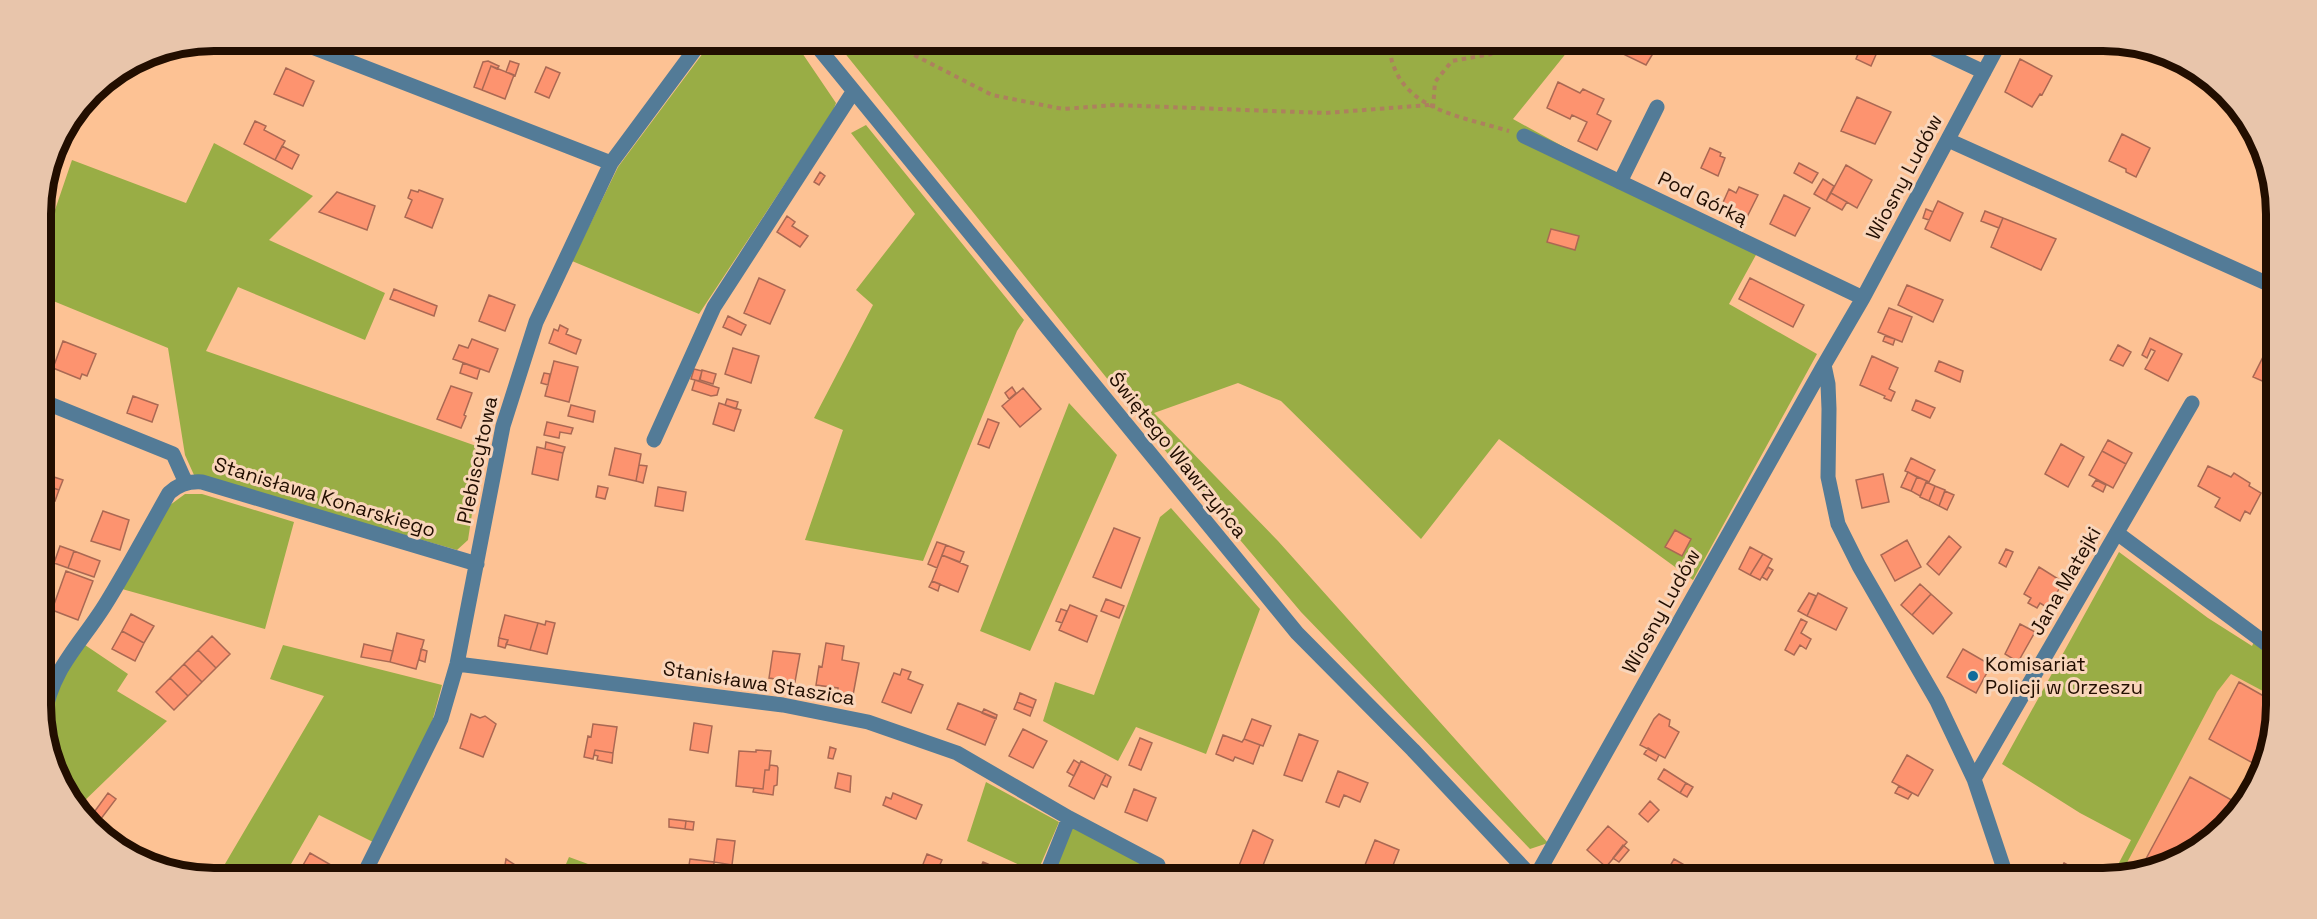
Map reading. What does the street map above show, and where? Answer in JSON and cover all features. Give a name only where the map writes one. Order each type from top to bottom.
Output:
[{"type":"street","points":[[322,51],[611,163]]},
{"type":"street","name":"Plebiscytowa","points":[[367,868],[441,719],[457,664],[503,426],[536,322],[611,163],[694,51]]},
{"type":"street","name":"Świętego Wawrzyńca","points":[[821,51],[1297,633],[1413,750],[1525,868]]},
{"type":"street","points":[[1939,51],[1984,72]]},
{"type":"street","name":"Wiosny Ludów","points":[[1540,868],[1863,298],[1995,51]]},
{"type":"street","points":[[654,440],[714,307],[853,92]]},
{"type":"street","points":[[1620,182],[1657,106]]},
{"type":"street","name":"Pod Górką","points":[[1524,136],[1863,298]]},
{"type":"street","points":[[1948,140],[2266,283]]},
{"type":"street","points":[[1824,365],[1828,384],[1829,409],[1828,477],[1838,524],[1859,566],[1937,700],[1974,779],[2004,868]]},
{"type":"street","name":"Jana Matejki","points":[[1974,779],[2192,403]]},
{"type":"street","points":[[51,405],[173,454],[186,483]]},
{"type":"street","name":"Stanisława Konarskiego","points":[[51,688],[55,676],[104,606],[170,493],[177,486],[186,483],[202,482],[477,564]]},
{"type":"street","points":[[2116,533],[2266,644]]},
{"type":"street","name":"Stanisława Staszica","points":[[457,664],[783,705],[868,722],[957,753],[1069,818],[1158,865]]},
{"type":"street","points":[[1049,868],[1069,818]]},
{"type":"path","points":[[912,51],[992,95],[1063,109],[1115,105],[1201,110],[1325,112],[1431,106]]},
{"type":"path","points":[[1391,51],[1393,64],[1408,92],[1431,106],[1524,136]]},
{"type":"path","points":[[1431,106],[1435,82],[1452,62],[1491,54],[1493,51]]},
{"type":"path","points":[[1158,865],[1168,868]]},
{"type":"shaded area","points":[[2236,646],[2266,662],[2263,736],[2249,777],[2238,795],[2210,827],[2184,846],[2165,856],[2117,867]]},
{"type":"green space","points":[[705,51],[801,51],[836,103],[833,111],[699,314],[572,261],[618,167]]},
{"type":"green space","points":[[843,51],[1568,51],[1513,119],[1757,253],[1729,304],[1817,354],[1693,580],[1499,439],[1421,539],[1281,401],[1238,383],[1154,413],[1278,541],[1548,843],[1530,849],[1301,612],[1180,469]]},
{"type":"green space","points":[[866,125],[1024,320],[1017,331],[923,561],[805,540],[843,430],[814,418],[873,305],[856,290],[915,214],[851,133]]},
{"type":"green space","points":[[214,143],[313,196],[269,240],[385,293],[365,340],[238,287],[206,351],[482,448],[468,540],[457,550],[194,475],[185,455],[168,348],[51,300],[51,222],[72,160],[186,203]]},
{"type":"green space","points":[[1069,403],[1117,455],[1030,651],[980,631]]},
{"type":"green space","points":[[185,494],[202,494],[294,522],[265,629],[122,589],[166,508]]},
{"type":"green space","points":[[1171,508],[1260,609],[1206,754],[1136,727],[1118,761],[1043,721],[1055,682],[1094,695],[1160,517]]},
{"type":"green space","points":[[2119,552],[2208,618],[2252,646],[2254,642],[2266,650],[2266,693],[2231,674],[2217,692],[2125,866],[2117,867],[2131,840],[2080,813],[2002,764]]},
{"type":"green space","points":[[85,645],[128,674],[117,691],[167,721],[84,801],[68,777],[54,736],[52,724],[55,697],[64,672]]},
{"type":"green space","points":[[283,645],[442,685],[431,726],[373,842],[319,815],[289,868],[223,868],[324,696],[270,679]]},
{"type":"green space","points":[[986,782],[1059,822],[1039,868],[1026,868],[967,841]]},
{"type":"green space","points":[[1069,818],[1154,868],[1049,868]]},
{"type":"green space","points":[[569,857],[599,868],[564,868]]},
{"type":"building","points":[[1624,51],[1654,51],[1646,65],[1623,54]]},
{"type":"building","points":[[1859,51],[1878,51],[1871,66],[1856,59]]},
{"type":"building","points":[[2020,59],[2052,76],[2042,95],[2040,94],[2032,107],[2005,92]]},
{"type":"building","points":[[488,61],[499,66],[497,69],[491,66],[482,90],[474,87],[483,62]]},
{"type":"building","points":[[510,61],[519,64],[515,76],[506,72]]},
{"type":"building","points":[[491,66],[514,75],[505,99],[482,90]]},
{"type":"building","points":[[546,67],[560,73],[549,98],[535,92]]},
{"type":"building","points":[[286,68],[314,81],[303,106],[274,94]]},
{"type":"building","points":[[1558,82],[1580,93],[1583,89],[1604,99],[1597,114],[1611,121],[1597,150],[1578,141],[1587,122],[1572,115],[1570,119],[1547,108]]},
{"type":"building","points":[[1857,97],[1891,112],[1875,144],[1841,131]]},
{"type":"building","points":[[255,121],[266,126],[264,130],[285,141],[275,160],[244,144]]},
{"type":"building","points":[[2122,134],[2150,148],[2136,177],[2109,161]]},
{"type":"building","points":[[282,146],[299,155],[292,169],[275,160]]},
{"type":"building","points":[[1710,148],[1721,153],[1720,156],[1725,158],[1718,176],[1701,168]]},
{"type":"building","points":[[1799,163],[1818,173],[1812,183],[1794,173]]},
{"type":"building","points":[[1846,165],[1872,180],[1857,208],[1831,193]]},
{"type":"building","points":[[820,172],[825,176],[819,185],[814,182]]},
{"type":"building","points":[[1823,179],[1834,186],[1826,201],[1814,194]]},
{"type":"building","points":[[1739,187],[1758,195],[1747,217],[1721,207],[1729,189],[1736,193]]},
{"type":"building","points":[[411,190],[418,192],[419,190],[443,199],[432,228],[405,217],[412,200],[408,198]]},
{"type":"building","points":[[337,192],[375,206],[367,230],[319,212]]},
{"type":"building","points":[[1831,193],[1847,202],[1842,210],[1826,201]]},
{"type":"building","points":[[1784,195],[1810,208],[1795,236],[1770,224]]},
{"type":"building","points":[[1938,201],[1963,213],[1950,241],[1925,229]]},
{"type":"building","points":[[1926,209],[1933,212],[1929,220],[1923,218]]},
{"type":"building","points":[[1985,211],[2003,218],[1999,228],[1981,221]]},
{"type":"building","points":[[787,216],[795,222],[792,226],[808,236],[800,247],[777,232]]},
{"type":"building","points":[[2003,218],[2056,239],[2041,270],[1991,247]]},
{"type":"building","points":[[1551,229],[1579,236],[1575,250],[1547,242]]},
{"type":"building","points":[[759,278],[785,290],[770,324],[744,313]]},
{"type":"building","points":[[1750,278],[1804,305],[1793,327],[1739,299]]},
{"type":"building","points":[[1907,285],[1943,300],[1933,322],[1898,305]]},
{"type":"building","points":[[394,289],[437,306],[434,316],[390,299]]},
{"type":"building","points":[[489,295],[515,305],[505,331],[479,321]]},
{"type":"building","points":[[1889,308],[1912,317],[1902,342],[1878,332]]},
{"type":"building","points":[[728,316],[746,325],[741,335],[723,327]]},
{"type":"building","points":[[560,325],[568,329],[566,334],[581,340],[576,354],[549,343],[554,329],[558,331]]},
{"type":"building","points":[[1885,336],[1895,339],[1893,345],[1883,341]]},
{"type":"building","points":[[2150,338],[2182,354],[2168,381],[2145,369],[2155,351],[2151,349],[2147,358],[2142,355]]},
{"type":"building","points":[[472,339],[498,349],[489,372],[453,359],[459,345],[468,348]]},
{"type":"building","points":[[63,341],[96,354],[87,376],[82,374],[80,379],[53,368]]},
{"type":"building","points":[[2118,345],[2131,352],[2123,366],[2110,360]]},
{"type":"building","points":[[733,348],[759,356],[751,383],[725,374]]},
{"type":"building","points":[[2266,351],[2266,383],[2253,377]]},
{"type":"building","points":[[1872,356],[1898,368],[1889,389],[1895,392],[1891,401],[1860,385]]},
{"type":"building","points":[[554,361],[578,367],[569,402],[545,396]]},
{"type":"building","points":[[1939,361],[1963,371],[1960,382],[1935,371]]},
{"type":"building","points":[[463,363],[480,369],[477,379],[460,373]]},
{"type":"building","points":[[694,369],[702,371],[699,381],[691,379]]},
{"type":"building","points":[[702,370],[716,374],[713,384],[700,380]]},
{"type":"building","points":[[544,373],[550,374],[548,385],[541,383]]},
{"type":"building","points":[[695,380],[719,388],[717,395],[711,396],[692,390]]},
{"type":"building","points":[[451,386],[472,393],[461,428],[437,419]]},
{"type":"building","points":[[1012,387],[1016,393],[1009,399],[1005,393]]},
{"type":"building","points":[[1023,388],[1041,409],[1020,427],[1002,406]]},
{"type":"building","points":[[133,396],[158,405],[152,422],[127,413]]},
{"type":"building","points":[[727,399],[738,402],[736,409],[725,405]]},
{"type":"building","points":[[1916,400],[1935,408],[1930,418],[1912,410]]},
{"type":"building","points":[[719,403],[741,410],[734,431],[713,424]]},
{"type":"building","points":[[571,405],[595,411],[593,422],[568,416]]},
{"type":"building","points":[[988,419],[999,423],[989,448],[978,444]]},
{"type":"building","points":[[547,422],[573,428],[571,434],[560,432],[559,438],[544,435]]},
{"type":"building","points":[[2108,440],[2132,453],[2126,464],[2102,451]]},
{"type":"building","points":[[546,442],[565,447],[563,453],[545,449]]},
{"type":"building","points":[[2061,444],[2084,457],[2068,487],[2045,474]]},
{"type":"building","points":[[537,447],[563,453],[558,480],[532,474]]},
{"type":"building","points":[[615,448],[641,454],[636,481],[609,475]]},
{"type":"building","points":[[2102,451],[2126,464],[2113,488],[2089,475]]},
{"type":"building","points":[[1911,458],[1935,470],[1929,482],[1905,471]]},
{"type":"building","points":[[639,465],[647,466],[643,483],[636,481]]},
{"type":"building","points":[[2208,466],[2231,477],[2234,473],[2261,493],[2250,514],[2245,511],[2240,521],[2215,507],[2220,498],[2198,486]]},
{"type":"building","points":[[1908,472],[1917,477],[1911,491],[1901,487]]},
{"type":"building","points":[[1883,474],[1889,502],[1862,508],[1856,480]]},
{"type":"building","points":[[51,476],[63,480],[59,490],[51,487]]},
{"type":"building","points":[[1917,477],[1927,481],[1920,496],[1911,491]]},
{"type":"building","points":[[2096,480],[2106,485],[2103,492],[2092,486]]},
{"type":"building","points":[[1926,482],[1935,486],[1929,501],[1920,497]]},
{"type":"building","points":[[598,486],[608,488],[605,499],[596,497]]},
{"type":"building","points":[[1935,486],[1945,490],[1939,506],[1929,501]]},
{"type":"building","points":[[51,487],[59,490],[55,501],[51,500]]},
{"type":"building","points":[[658,487],[686,492],[683,511],[655,506]]},
{"type":"building","points":[[1945,491],[1954,495],[1947,510],[1939,506]]},
{"type":"building","points":[[103,511],[129,520],[120,550],[91,541]]},
{"type":"building","points":[[1114,528],[1140,538],[1121,588],[1093,577]]},
{"type":"building","points":[[1675,530],[1691,539],[1682,556],[1665,547]]},
{"type":"building","points":[[1949,536],[1961,547],[1939,575],[1927,564]]},
{"type":"building","points":[[1907,540],[1921,567],[1895,581],[1881,555]]},
{"type":"building","points":[[937,542],[946,545],[937,568],[928,564]]},
{"type":"building","points":[[946,545],[964,552],[960,562],[942,555]]},
{"type":"building","points":[[60,546],[74,551],[68,568],[54,563]]},
{"type":"building","points":[[1750,547],[1763,554],[1750,575],[1739,569]]},
{"type":"building","points":[[2006,549],[2013,552],[2006,567],[1999,563]]},
{"type":"building","points":[[74,551],[100,561],[94,577],[68,568]]},
{"type":"building","points":[[1763,554],[1772,559],[1760,580],[1750,575]]},
{"type":"building","points":[[942,555],[968,566],[958,592],[932,581]]},
{"type":"building","points":[[1768,567],[1773,570],[1767,580],[1762,577]]},
{"type":"building","points":[[2039,567],[2063,582],[2048,608],[2040,603],[2037,608],[2028,603],[2031,598],[2024,594]]},
{"type":"building","points":[[66,571],[93,581],[78,620],[52,610]]},
{"type":"building","points":[[932,581],[940,584],[938,591],[929,587]]},
{"type":"building","points":[[1920,584],[1931,594],[1912,615],[1901,605]]},
{"type":"building","points":[[1809,593],[1816,596],[1807,616],[1798,611]]},
{"type":"building","points":[[1818,593],[1847,608],[1836,630],[1807,616]]},
{"type":"building","points":[[1931,594],[1952,613],[1933,634],[1912,615]]},
{"type":"building","points":[[1106,599],[1124,606],[1119,618],[1101,611]]},
{"type":"building","points":[[1070,605],[1097,616],[1087,642],[1059,630]]},
{"type":"building","points":[[1061,609],[1067,611],[1062,623],[1056,621]]},
{"type":"building","points":[[131,614],[154,626],[144,643],[122,631]]},
{"type":"building","points":[[505,615],[538,623],[530,650],[506,644],[508,640],[499,638]]},
{"type":"building","points":[[1801,619],[1807,622],[1801,633],[1811,639],[1806,649],[1800,645],[1794,655],[1785,650]]},
{"type":"building","points":[[546,621],[555,623],[547,654],[530,650],[538,623],[545,625]]},
{"type":"building","points":[[2020,624],[2035,632],[2018,662],[2005,654]]},
{"type":"building","points":[[122,631],[144,643],[135,661],[112,649]]},
{"type":"building","points":[[397,633],[424,640],[416,669],[390,662]]},
{"type":"building","points":[[212,636],[230,654],[216,668],[198,650]]},
{"type":"building","points":[[499,638],[508,640],[505,648],[498,646]]},
{"type":"building","points":[[826,643],[844,646],[842,660],[859,663],[853,695],[838,692],[838,688],[816,685]]},
{"type":"building","points":[[364,644],[393,651],[390,662],[361,657]]},
{"type":"building","points":[[421,649],[427,651],[425,662],[419,660]]},
{"type":"building","points":[[1963,649],[1991,665],[1976,693],[1947,677]]},
{"type":"building","points":[[198,650],[216,668],[202,682],[184,664]]},
{"type":"building","points":[[773,651],[800,654],[795,682],[769,678]]},
{"type":"building","points":[[184,664],[202,682],[188,696],[170,678]]},
{"type":"building","points":[[902,669],[911,672],[908,679],[923,685],[911,713],[882,702],[894,673],[900,675]]},
{"type":"building","points":[[170,678],[188,696],[174,710],[156,692]]},
{"type":"building","points":[[2239,682],[2266,697],[2265,726],[2254,764],[2209,739]]},
{"type":"building","points":[[1020,693],[1036,700],[1033,708],[1017,702]]},
{"type":"building","points":[[1017,702],[1033,708],[1030,716],[1014,709]]},
{"type":"building","points":[[958,703],[996,718],[985,745],[947,729]]},
{"type":"building","points":[[984,709],[997,715],[996,719],[982,713]]},
{"type":"building","points":[[471,714],[480,718],[485,716],[496,724],[483,757],[460,748]]},
{"type":"building","points":[[1659,714],[1670,720],[1669,726],[1679,732],[1665,758],[1640,745]]},
{"type":"building","points":[[1252,719],[1271,726],[1263,746],[1244,739]]},
{"type":"building","points":[[694,723],[712,726],[708,753],[690,750]]},
{"type":"building","points":[[593,724],[617,727],[613,753],[595,750],[593,759],[584,757]]},
{"type":"building","points":[[1023,729],[1047,741],[1033,768],[1009,756]]},
{"type":"building","points":[[1299,734],[1318,741],[1302,781],[1284,775]]},
{"type":"building","points":[[1223,735],[1242,742],[1244,739],[1260,745],[1253,764],[1235,757],[1233,761],[1216,754]]},
{"type":"building","points":[[1140,738],[1152,743],[1141,770],[1129,765]]},
{"type":"building","points":[[830,747],[836,749],[833,759],[828,758]]},
{"type":"building","points":[[1648,748],[1659,755],[1656,761],[1644,754]]},
{"type":"building","points":[[595,750],[613,753],[612,763],[597,760],[598,756],[594,755]]},
{"type":"building","points":[[756,750],[771,751],[769,770],[765,770],[763,789],[736,786],[739,751],[756,752]]},
{"type":"building","points":[[1907,755],[1933,770],[1918,796],[1892,782]]},
{"type":"building","points":[[1074,760],[1080,764],[1074,776],[1067,772]]},
{"type":"building","points":[[1081,761],[1106,774],[1094,799],[1069,786]]},
{"type":"building","points":[[770,765],[778,768],[777,785],[774,786],[773,795],[753,792],[754,788],[763,789],[765,770],[769,770]]},
{"type":"building","points":[[1664,769],[1686,783],[1680,793],[1658,779]]},
{"type":"building","points":[[1338,771],[1368,783],[1360,802],[1344,795],[1339,807],[1326,802]]},
{"type":"building","points":[[838,773],[851,776],[850,792],[835,788]]},
{"type":"building","points":[[1106,774],[1111,777],[1107,787],[1101,784]]},
{"type":"building","points":[[2190,777],[2233,801],[2202,834],[2165,856],[2144,862]]},
{"type":"building","points":[[1686,783],[1693,787],[1687,797],[1680,793]]},
{"type":"building","points":[[1899,786],[1912,793],[1908,799],[1895,793]]},
{"type":"building","points":[[1134,789],[1156,798],[1147,821],[1125,812]]},
{"type":"building","points":[[108,793],[116,799],[100,820],[93,813]]},
{"type":"building","points":[[893,793],[922,805],[916,819],[883,805],[886,797],[891,799]]},
{"type":"building","points":[[1650,801],[1659,810],[1648,822],[1639,814]]},
{"type":"building","points":[[669,819],[686,821],[685,829],[669,827]]},
{"type":"building","points":[[686,821],[694,822],[693,830],[685,829]]},
{"type":"building","points":[[1608,826],[1627,842],[1606,867],[1587,850]]},
{"type":"building","points":[[1253,830],[1273,840],[1262,868],[1238,868]]},
{"type":"building","points":[[717,839],[735,841],[732,865],[714,862]]},
{"type":"building","points":[[1375,840],[1399,850],[1392,868],[1364,868]]},
{"type":"building","points":[[1623,845],[1629,850],[1619,862],[1613,858]]},
{"type":"building","points":[[310,853],[336,868],[301,868]]},
{"type":"building","points":[[927,854],[942,860],[938,868],[922,868]]},
{"type":"building","points":[[506,859],[520,868],[504,868]]},
{"type":"building","points":[[690,859],[714,862],[714,868],[689,868]]},
{"type":"building","points":[[1674,859],[1690,868],[1669,868]]},
{"type":"building","points":[[983,862],[997,868],[980,868]]},
{"type":"building","points":[[2064,863],[2073,868],[2061,868]]},
{"type":"place","name":"Komisariat Policji w Orzeszu","points":[[1973,676]]}]
